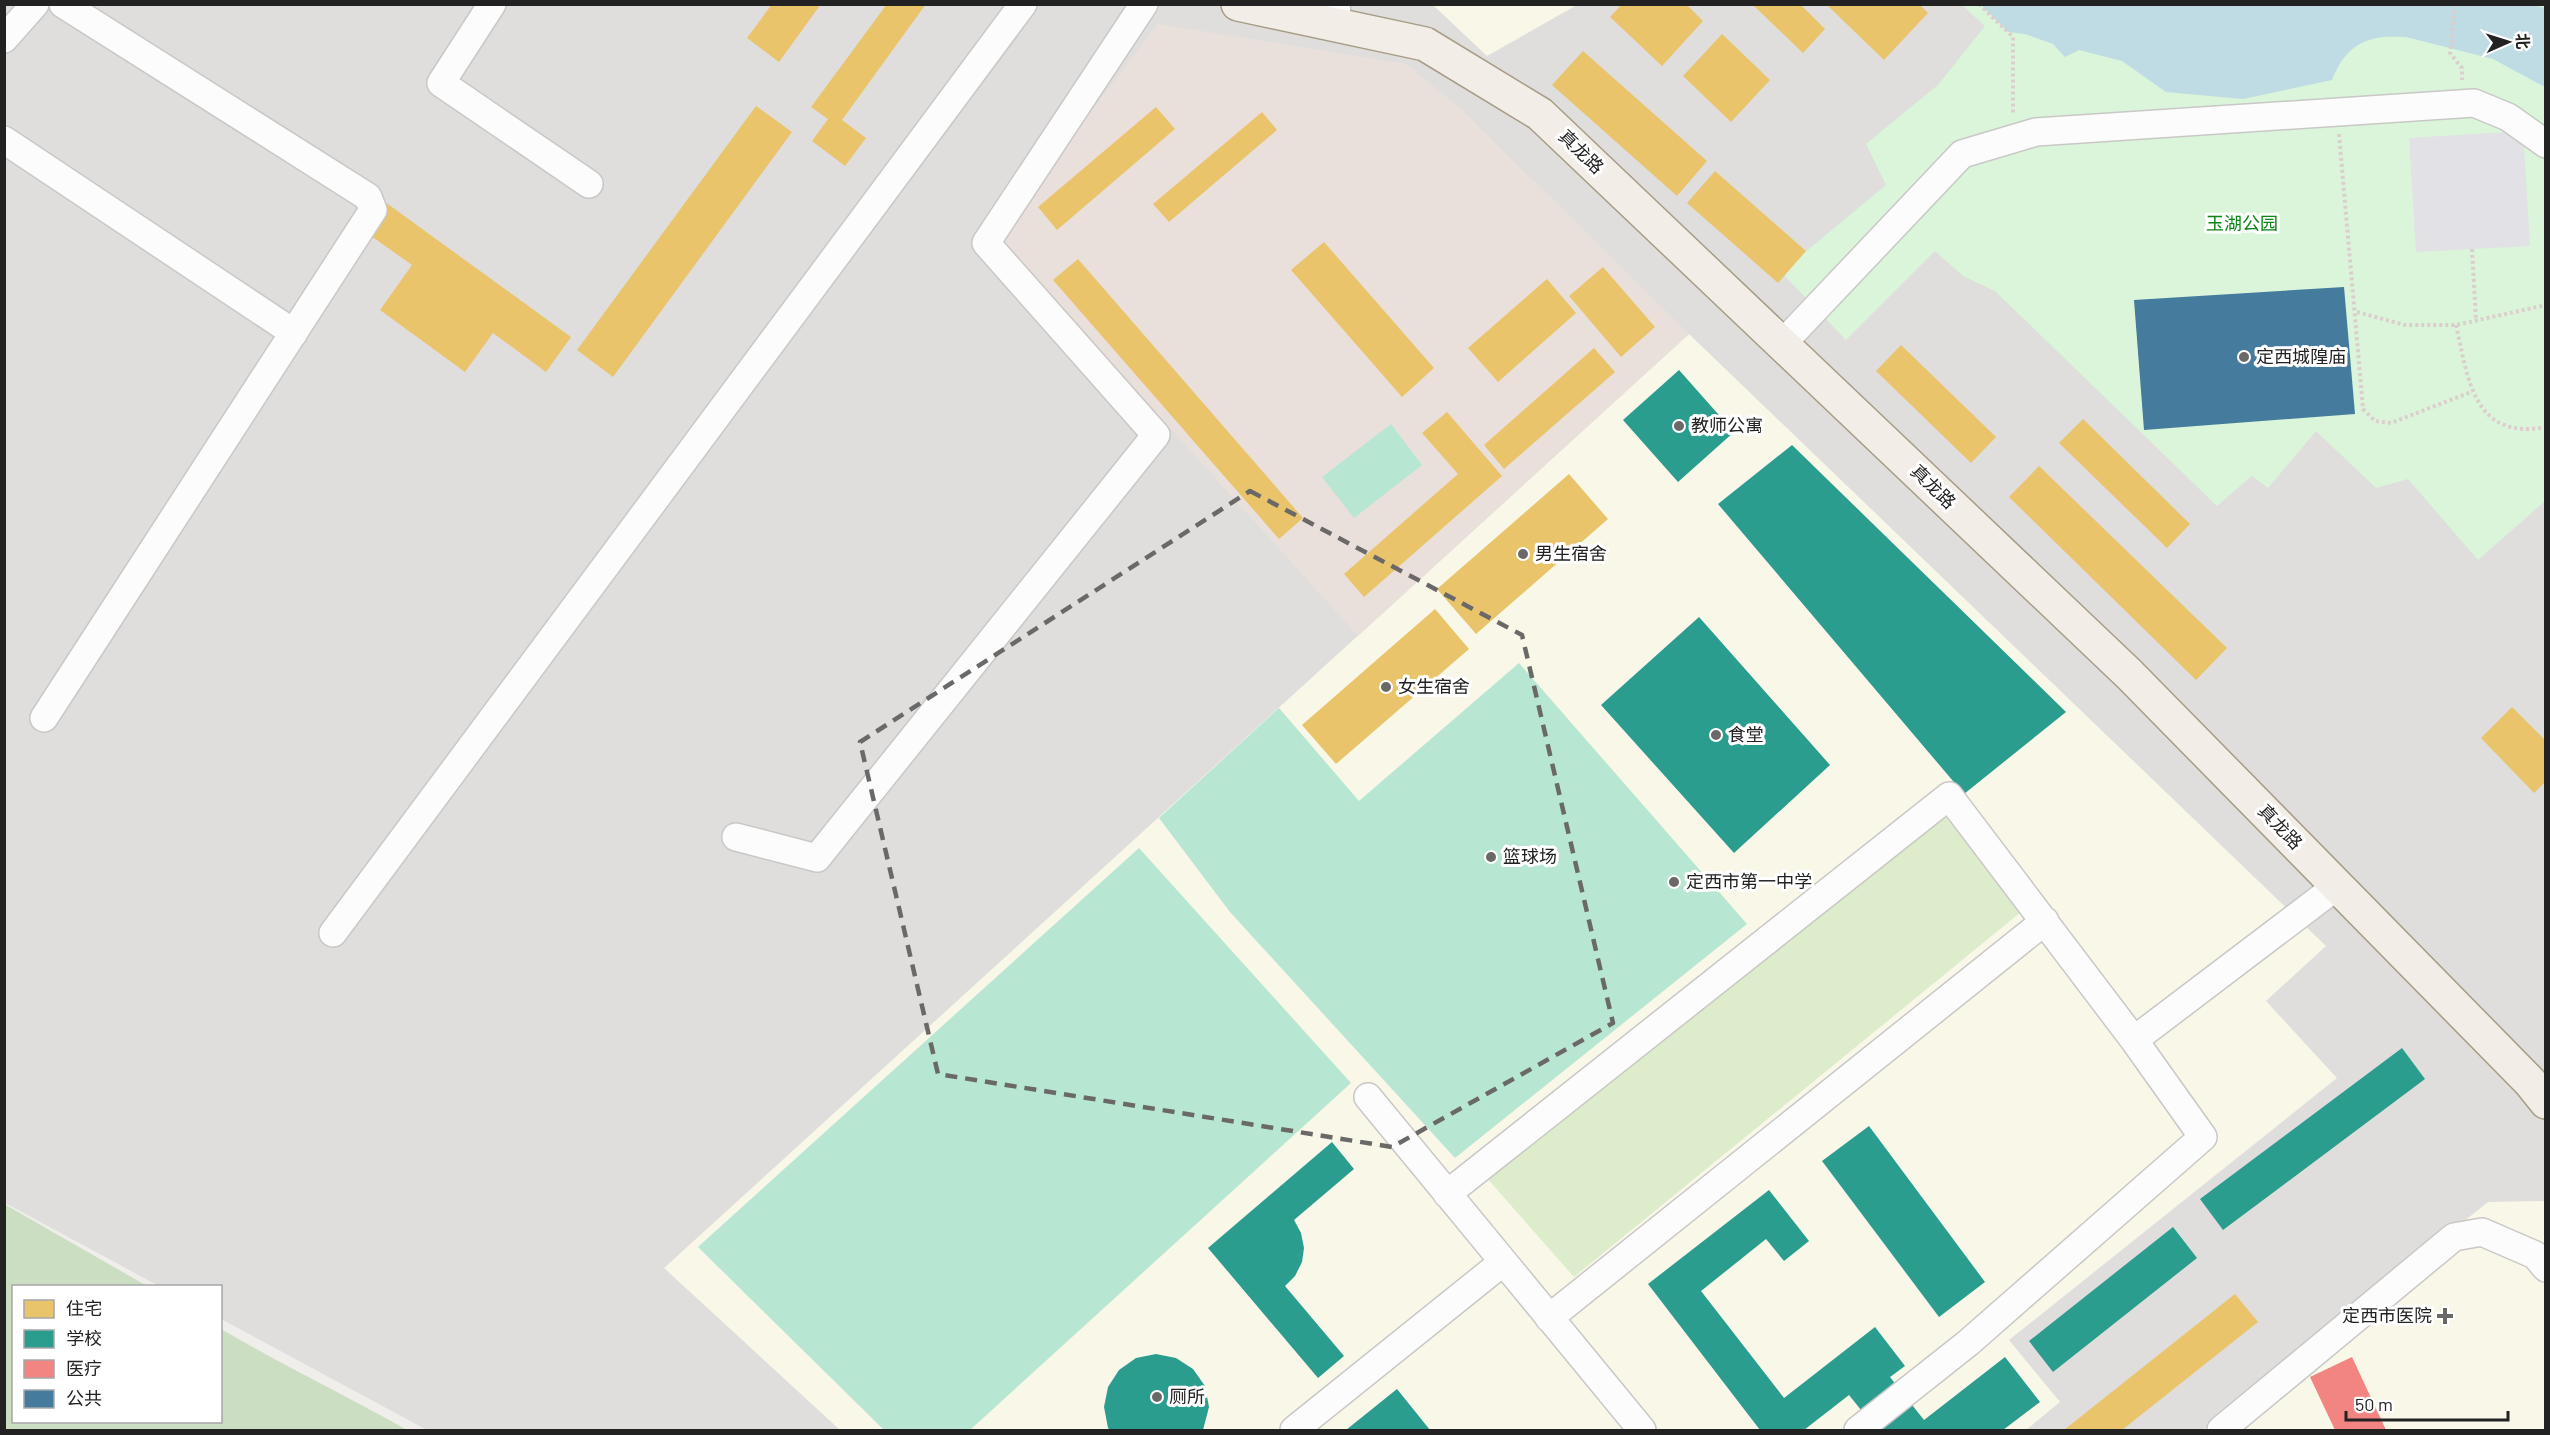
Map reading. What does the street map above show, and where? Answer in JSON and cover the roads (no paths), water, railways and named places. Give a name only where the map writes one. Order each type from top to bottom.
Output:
[{"type":"main road","name":"真龙路","points":[[1238,4],[1337,15],[1425,44],[1540,114],[2129,674],[2546,1102]]},
{"type":"street","points":[[4,39],[35,4]]},
{"type":"street","points":[[44,718],[373,210],[368,197],[63,4]]},
{"type":"street","points":[[492,4],[441,83],[589,184]]},
{"type":"street","points":[[333,933],[1023,4]]},
{"type":"street","points":[[736,837],[817,858],[1156,435],[986,243],[1144,4]]},
{"type":"street","points":[[1782,344],[1962,154],[2036,132],[2474,103],[2508,117],[2546,144]]},
{"type":"street","points":[[4,140],[294,333]]},
{"type":"street","points":[[1448,1194],[1949,795],[2134,1040],[2204,1137],[1968,1343],[1858,1431]]},
{"type":"street","points":[[2134,1040],[2337,885]]},
{"type":"street","points":[[1549,1318],[2045,921]]},
{"type":"street","points":[[1368,1097],[1642,1431]]},
{"type":"street","points":[[2221,1431],[2454,1237],[2482,1233],[2535,1255],[2546,1269]]},
{"type":"street","points":[[1294,1431],[1503,1262]]},
{"type":"water","points":[[1981,5],[2533,5],[2545,8],[2545,87],[2493,59],[2406,37],[2380,37],[2360,44],[2352,50],[2344,58],[2332,80],[2243,99],[2166,92],[2122,61],[2079,50],[2065,57],[2053,44],[2025,34],[2008,32]]},
{"type":"place","name":"定西城隍庙","points":[[2244,357]]},
{"type":"place","name":"教师公寓","points":[[1679,426]]},
{"type":"place","name":"男生宿舍","points":[[1523,554]]},
{"type":"place","name":"女生宿舍","points":[[1386,687]]},
{"type":"place","name":"食堂","points":[[1716,735]]},
{"type":"place","name":"篮球场","points":[[1491,857]]},
{"type":"place","name":"定西市第一中学","points":[[1674,882]]},
{"type":"place","name":"定西市医院","points":[[2445,1316]]},
{"type":"place","name":"厕所","points":[[1157,1397]]},
{"type":"park label","name":"玉湖公园","points":[[2242,224]]}]
